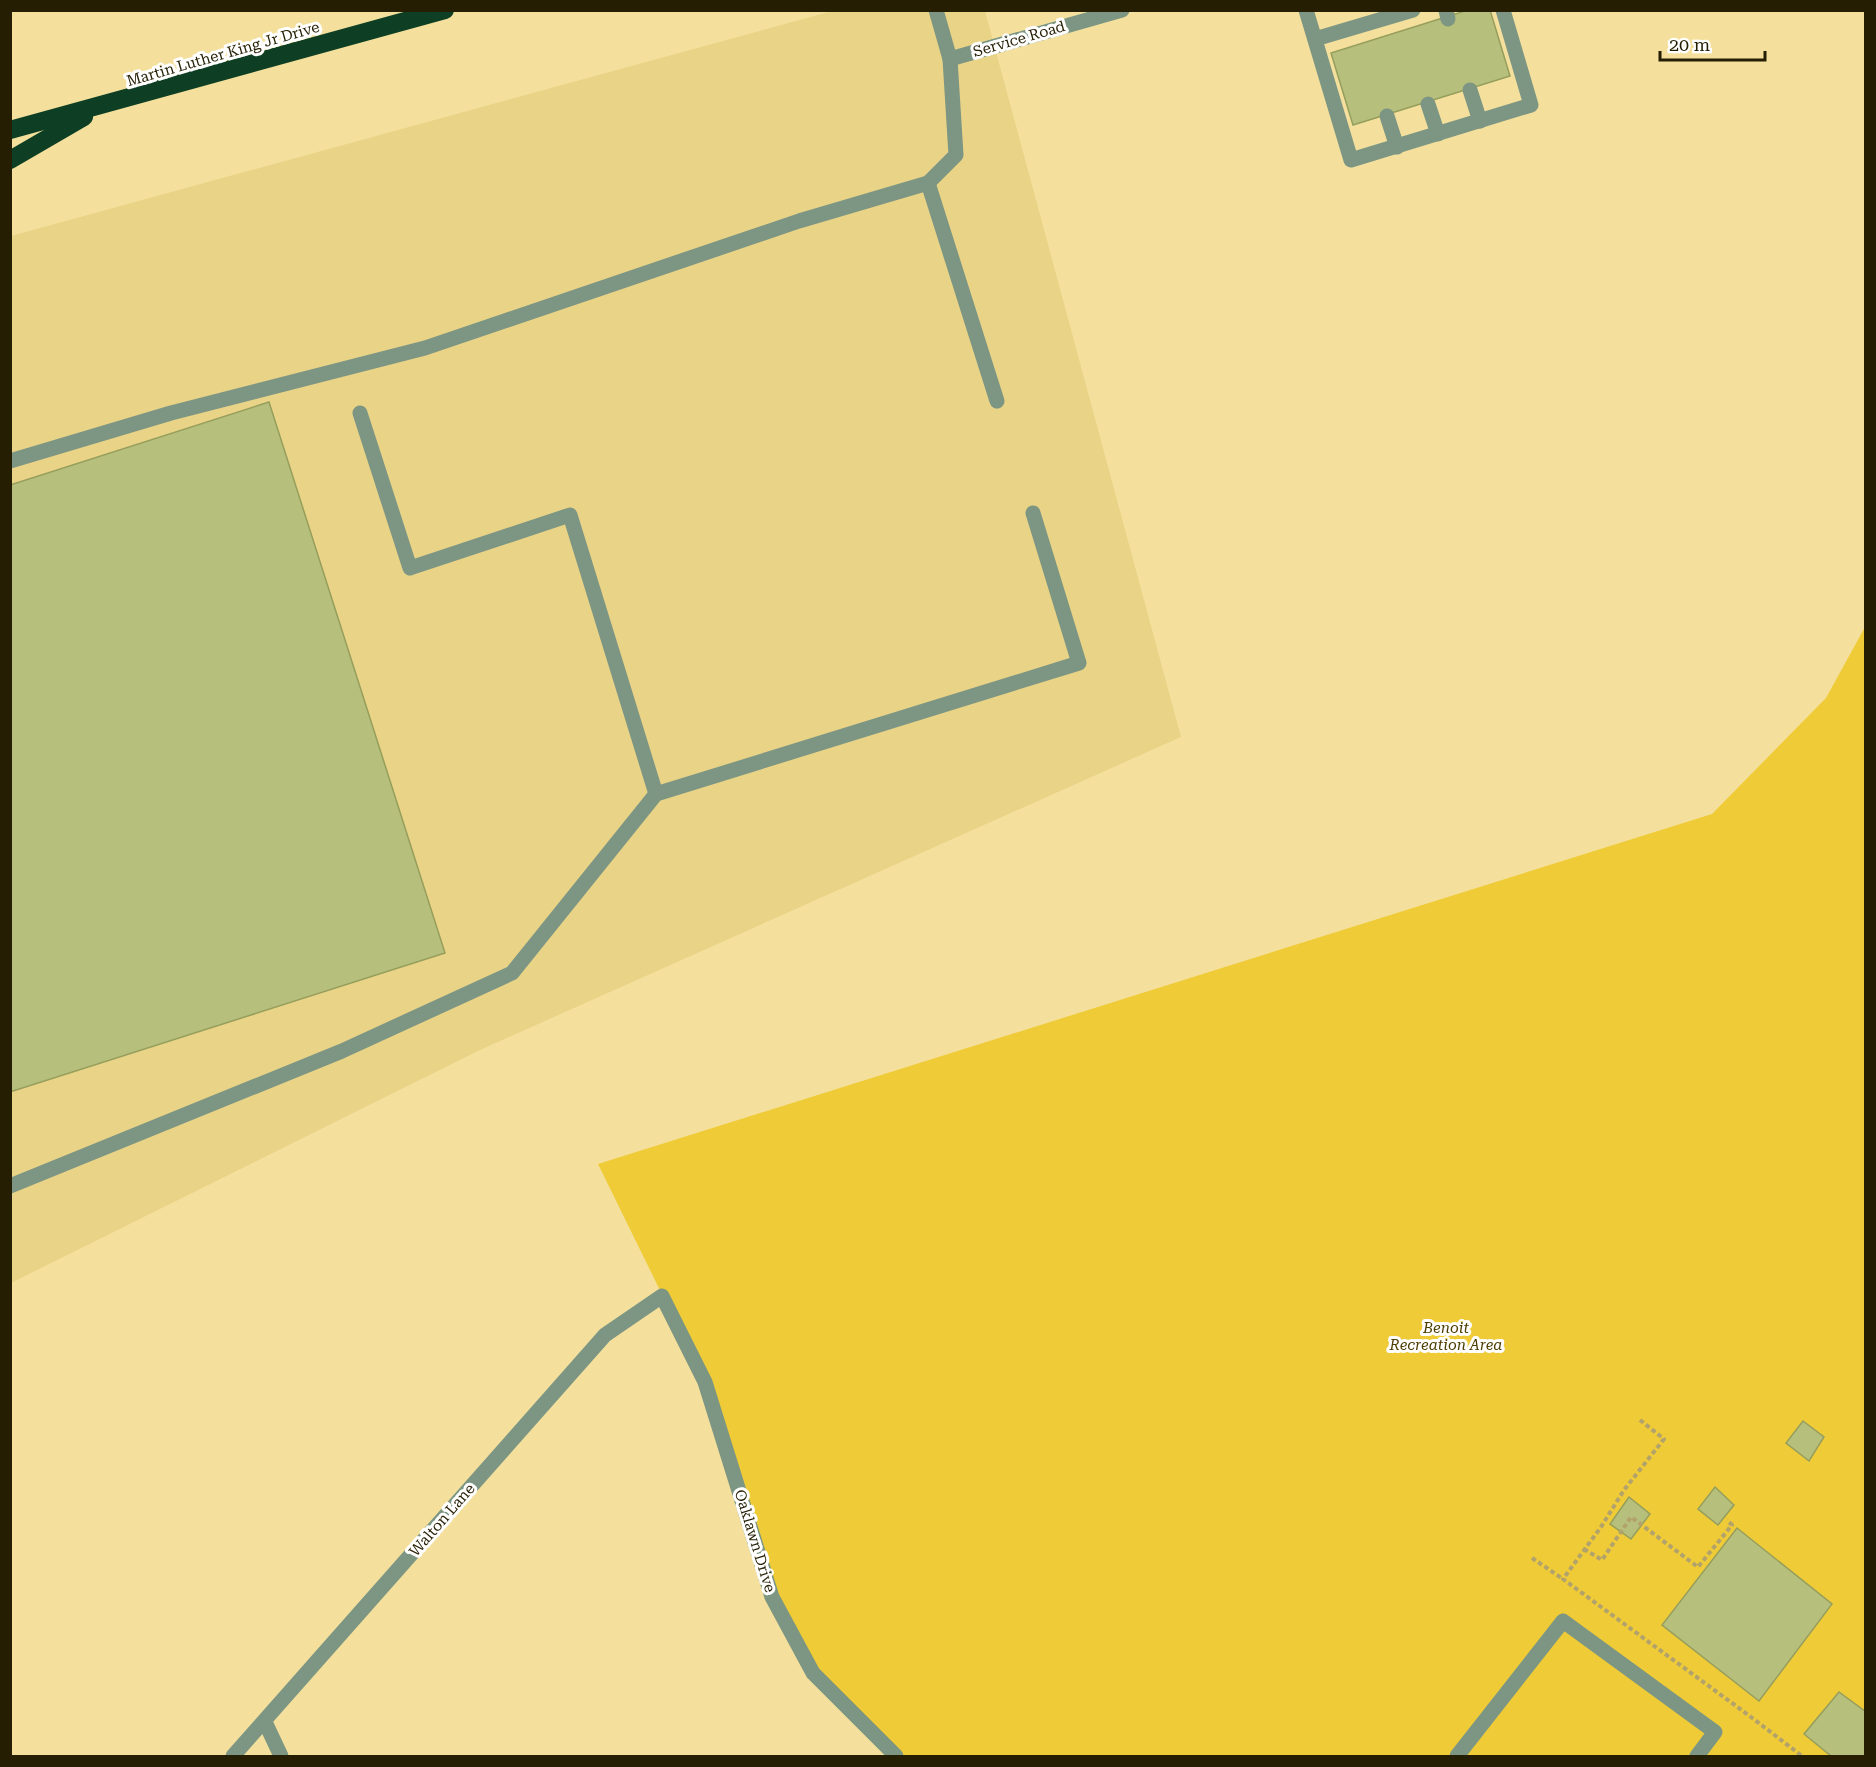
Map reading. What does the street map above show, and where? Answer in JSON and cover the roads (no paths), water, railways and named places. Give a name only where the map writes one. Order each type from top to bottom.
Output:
[{"type":"highway","name":"Martin Luther King Jr Drive","points":[[10,130],[103,106],[419,15],[445,10]]},
{"type":"highway","points":[[10,160],[103,106]]},
{"type":"street","points":[[10,461],[171,413],[425,348],[800,221],[928,183],[956,155],[950,59],[936,10]]},
{"type":"street","name":"Service Road","points":[[950,59],[1122,10]]},
{"type":"street","points":[[1306,10],[1351,160],[1531,105],[1503,10]]},
{"type":"street","points":[[1315,39],[1407,13],[1405,30]]},
{"type":"street","points":[[1360,27],[1365,43]]},
{"type":"street","points":[[1470,90],[1480,121]]},
{"type":"street","points":[[1428,104],[1438,134]]},
{"type":"street","points":[[1387,116],[1396,147]]},
{"type":"street","points":[[928,183],[997,401]]},
{"type":"street","points":[[360,413],[410,568],[570,515],[656,794]]},
{"type":"street","points":[[10,1186],[342,1051],[512,973],[656,794],[1079,663],[1033,513]]},
{"type":"street","name":"Walton Lane","points":[[233,1756],[605,1335],[662,1296]]},
{"type":"street","name":"Oaklawn Drive","points":[[662,1296],[705,1382],[772,1597],[813,1673],[897,1756]]},
{"type":"street","points":[[1457,1756],[1563,1621],[1715,1732],[1697,1756]]},
{"type":"street","points":[[265,1722],[281,1756]]},
{"type":"park label","name":"Benoit Recreation Area","points":[[1446,1336]]}]
